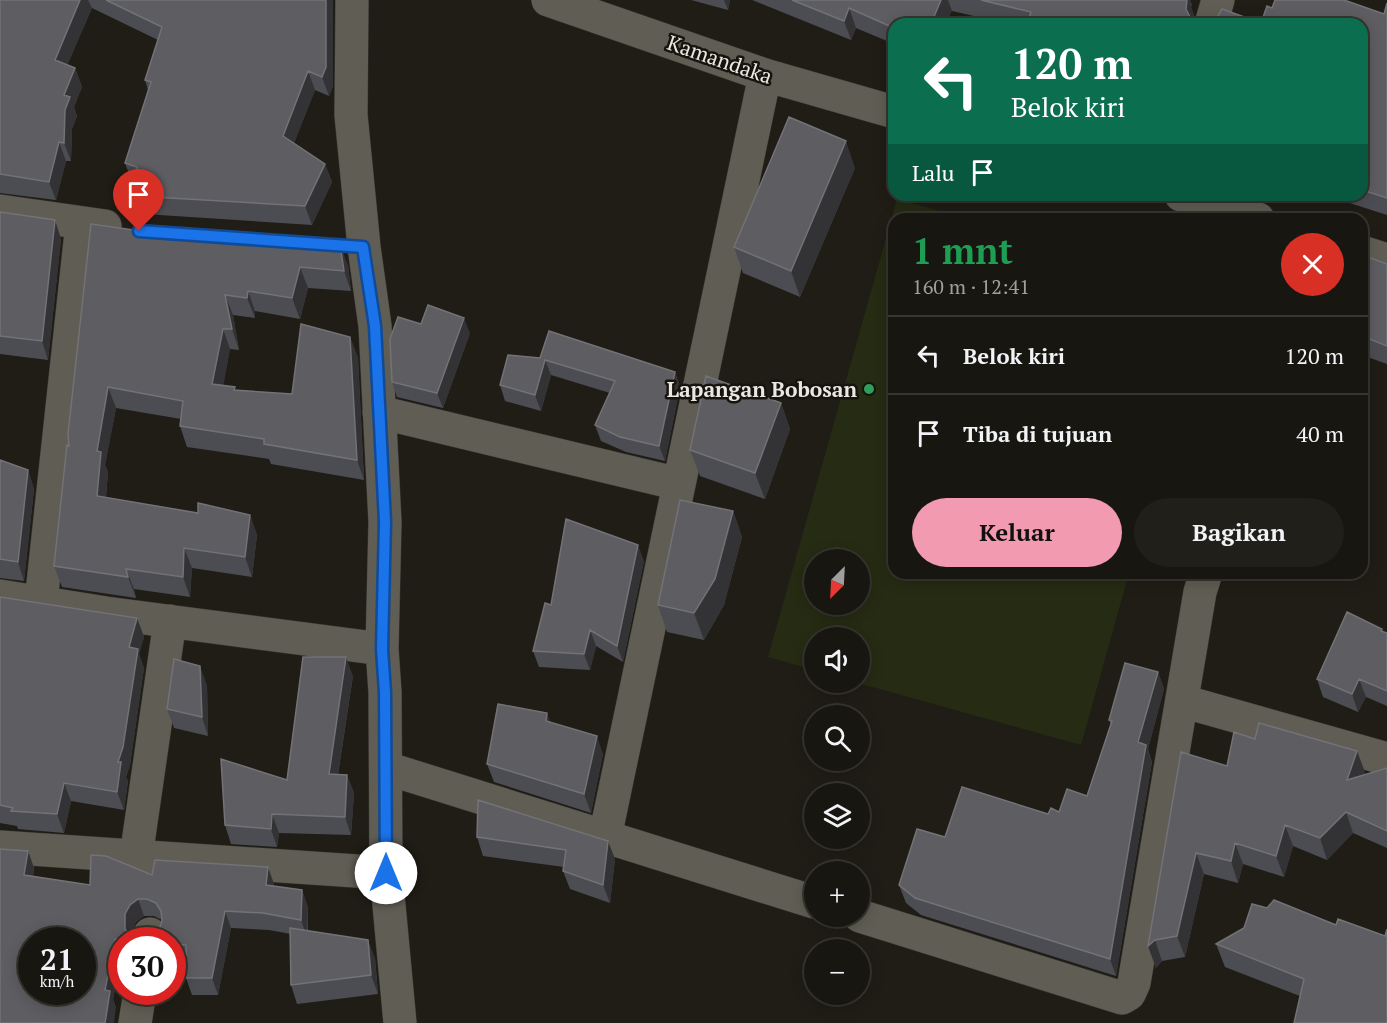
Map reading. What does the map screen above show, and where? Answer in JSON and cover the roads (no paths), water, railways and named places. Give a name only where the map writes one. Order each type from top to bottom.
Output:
[{"type":"street","points":[[352,0],[351,115],[363,247],[375,326],[385,522],[382,649],[385,692],[386,873],[399,1023]]},
{"type":"street","name":"Kamandaka","points":[[548,0],[765,75],[888,110]]},
{"type":"street","points":[[1213,18],[1218,0]]},
{"type":"street","points":[[605,837],[765,75]]},
{"type":"street","points":[[1200,201],[1239,213]]},
{"type":"street","points":[[0,211],[136,231]]},
{"type":"street","points":[[41,602],[82,223]]},
{"type":"street","points":[[329,245],[363,247]]},
{"type":"street","points":[[1368,254],[1387,260]]},
{"type":"street","points":[[379,412],[679,484]]},
{"type":"street","points":[[870,919],[1125,998],[1132,990],[1134,983],[1200,592],[1204,579]]},
{"type":"street","points":[[0,596],[382,649]]},
{"type":"street","points":[[136,857],[170,621]]},
{"type":"street","points":[[1182,701],[1387,759]]},
{"type":"street","points":[[386,768],[804,899]]},
{"type":"street","points":[[0,847],[386,873]]},
{"type":"street","points":[[135,1023],[138,1005]]},
{"type":"place","name":"Lapangan Bobosan","points":[[869,389]]}]
